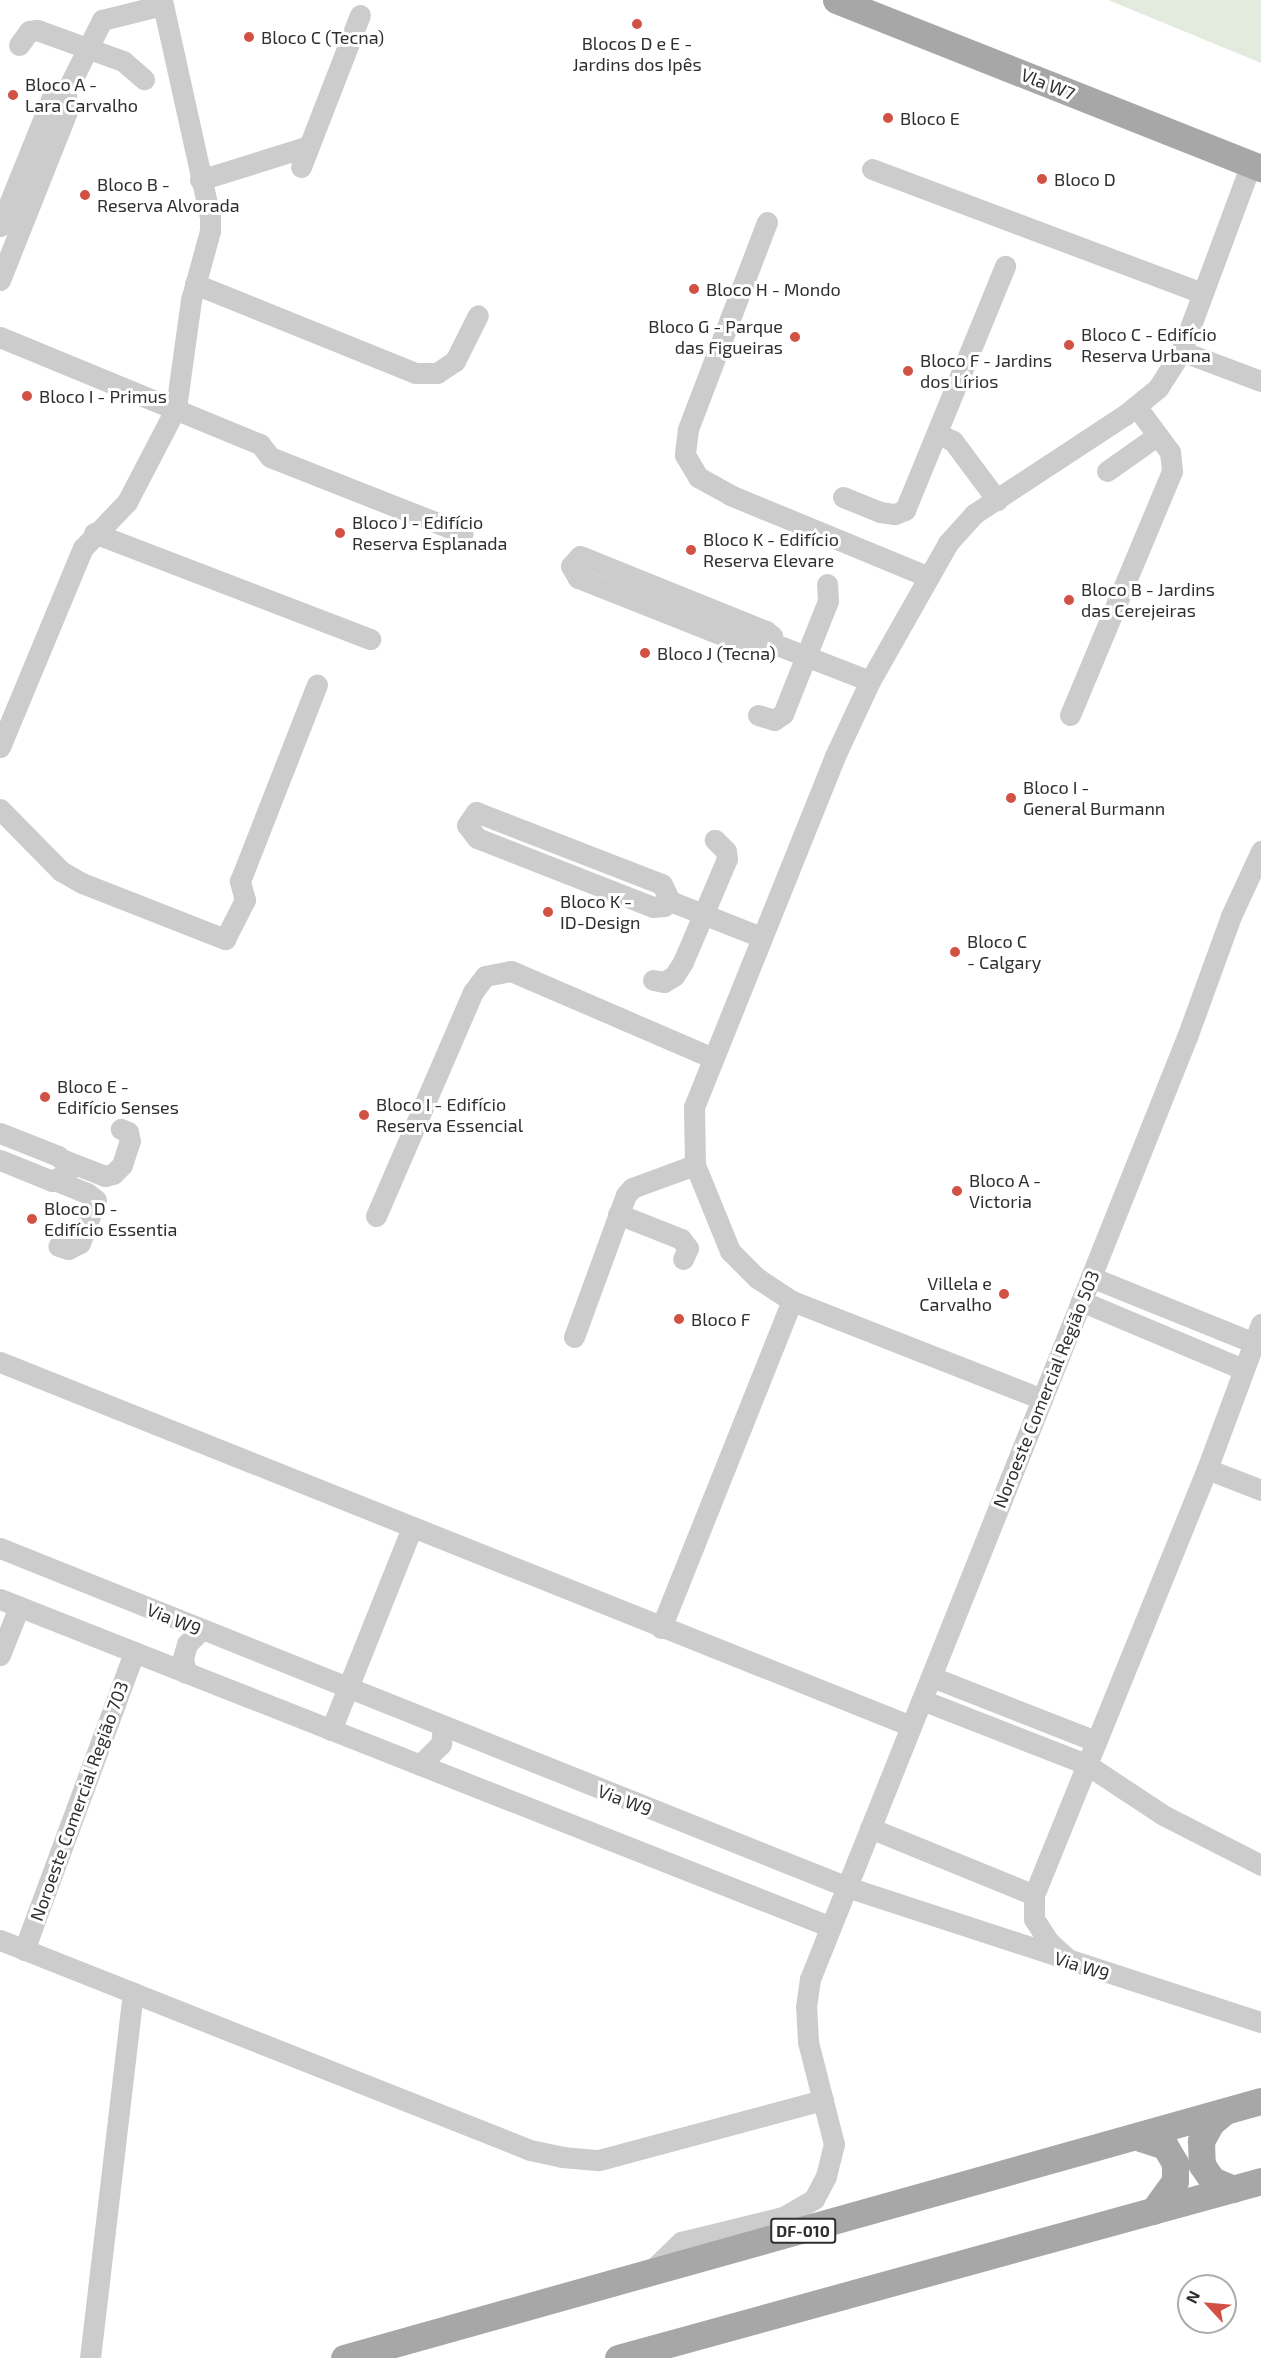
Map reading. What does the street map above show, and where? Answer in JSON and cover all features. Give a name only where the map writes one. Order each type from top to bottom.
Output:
[{"type":"main road","name":"Vla W7","points":[[836,0],[1256,166]]},
{"type":"main road","name":"DF-010","points":[[344,2358],[1140,2138],[1261,2101]]},
{"type":"main road","points":[[1224,2112],[1211,2123],[1201,2141],[1202,2165],[1212,2180],[1233,2188]]},
{"type":"main road","points":[[1140,2138],[1164,2146],[1175,2163],[1175,2181],[1153,2211]]},
{"type":"main road","points":[[618,2358],[1261,2181]]},
{"type":"street","points":[[0,280],[69,107],[65,94],[102,20],[162,2],[210,231],[195,284],[176,408],[138,486],[127,502],[94,533],[83,548],[0,747]]},
{"type":"street","points":[[301,167],[360,15]]},
{"type":"street","points":[[19,45],[29,31],[37,30],[123,61],[144,78]]},
{"type":"street","points":[[0,226],[52,97],[58,93],[65,94]]},
{"type":"street","points":[[200,180],[309,146]]},
{"type":"street","points":[[1042,1399],[792,1301],[757,1278],[730,1251],[694,1165],[694,1107],[805,824],[870,681],[948,543],[974,514],[1136,406],[1158,388],[1181,351],[1202,293],[1256,166]]},
{"type":"street","points":[[872,169],[1202,293]]},
{"type":"street","points":[[767,222],[688,429],[685,455],[698,477],[730,495],[928,577]]},
{"type":"street","points":[[843,497],[880,512],[895,514],[905,510],[1005,266]]},
{"type":"street","points":[[195,284],[415,373],[437,373],[455,361],[478,315]]},
{"type":"street","points":[[0,337],[260,444],[270,457],[463,533]]},
{"type":"street","points":[[1181,351],[1261,381]]},
{"type":"street","points":[[1070,715],[1172,471],[1170,452],[1136,406]]},
{"type":"street","points":[[937,433],[954,441],[997,500]]},
{"type":"street","points":[[1107,471],[1158,435]]},
{"type":"street","points":[[94,533],[370,639]]},
{"type":"street","points":[[580,556],[588,558],[766,631],[772,636],[772,643],[767,649],[759,650],[578,578],[572,566],[580,556]]},
{"type":"street","points":[[758,715],[769,720],[780,718],[828,602],[827,584]]},
{"type":"street","points":[[772,643],[870,681]]},
{"type":"street","points":[[0,809],[68,875],[225,939],[245,900],[240,881],[317,685]]},
{"type":"street","points":[[670,901],[664,906],[653,907],[477,838],[467,825],[476,812],[490,816],[662,884],[670,901],[761,937]]},
{"type":"street","points":[[653,980],[664,982],[674,976],[703,915],[727,860],[726,851],[715,840]]},
{"type":"street","name":"Noroeste Comercial Região 503","points":[[831,1927],[1081,1301],[1231,916],[1261,851]]},
{"type":"street","points":[[376,1216],[472,992],[485,976],[511,970],[713,1058]]},
{"type":"street","points":[[0,1133],[105,1176],[113,1174],[122,1165],[130,1141],[128,1132],[121,1129]]},
{"type":"street","points":[[0,1160],[87,1192],[96,1200],[80,1243],[68,1249],[58,1246]]},
{"type":"street","points":[[57,1181],[67,1173],[64,1160]]},
{"type":"street","points":[[574,1337],[618,1214],[632,1188],[694,1165]]},
{"type":"street","points":[[618,1214],[681,1239],[688,1248],[683,1259]]},
{"type":"street","points":[[1073,1964],[1049,1942],[1034,1919],[1034,1894],[1207,1469],[1257,1333],[1090,1277]]},
{"type":"street","points":[[661,1628],[792,1301]]},
{"type":"street","points":[[1081,1301],[1243,1369]]},
{"type":"street","points":[[0,1362],[411,1530],[911,1726]]},
{"type":"street","points":[[1207,1469],[1261,1490]]},
{"type":"street","points":[[331,1730],[411,1530]]},
{"type":"street","name":"Via W9","points":[[0,1548],[347,1690],[847,1887],[1073,1964],[1261,2022]]},
{"type":"street","points":[[0,1655],[10,1603],[831,1927],[810,1979],[806,2007],[808,2042],[834,2144],[826,2176],[814,2199],[783,2217],[681,2242],[649,2274]]},
{"type":"street","points":[[186,1673],[183,1658],[187,1644],[201,1630]]},
{"type":"street","name":"Noroeste Comercial Região 703","points":[[24,1950],[134,1653]]},
{"type":"street","points":[[932,1677],[1095,1742]]},
{"type":"street","points":[[922,1700],[1086,1764],[1163,1815],[1261,1865]]},
{"type":"street","points":[[420,1765],[441,1744],[443,1728]]},
{"type":"street","points":[[870,1828],[1034,1894]]},
{"type":"street","points":[[0,1940],[530,2150],[562,2157],[600,2160],[823,2100]]},
{"type":"street","points":[[90,2358],[133,1993]]},
{"type":"shaded area","points":[[1108,0],[1261,0],[1261,63]]},
{"type":"place","name":"Blocos D e E - Jardins dos Ipês","points":[[637,24]]},
{"type":"place","name":"Bloco C (Tecna)","points":[[249,37]]},
{"type":"place","name":"Bloco A - Lara Carvalho","points":[[13,95]]},
{"type":"place","name":"Bloco E","points":[[888,118]]},
{"type":"place","name":"Bloco D","points":[[1042,179]]},
{"type":"place","name":"Bloco B - Reserva Alvorada","points":[[85,195]]},
{"type":"place","name":"Bloco H - Mondo","points":[[694,289]]},
{"type":"place","name":"Bloco G - Parque das Figueiras","points":[[795,337]]},
{"type":"place","name":"Bloco C - Edifício Reserva Urbana","points":[[1069,345]]},
{"type":"place","name":"Bloco F - Jardins dos Lírios","points":[[908,371]]},
{"type":"place","name":"Bloco I - Primus","points":[[27,396]]},
{"type":"place","name":"Bloco J - Edifício Reserva Esplanada","points":[[340,533]]},
{"type":"place","name":"Bloco K - Edifício Reserva Elevare","points":[[691,550]]},
{"type":"place","name":"Bloco B - Jardins das Cerejeiras","points":[[1069,600]]},
{"type":"place","name":"Bloco J (Tecna)","points":[[645,653]]},
{"type":"place","name":"Bloco I - General Burmann","points":[[1011,798]]},
{"type":"place","name":"Bloco K - ID-Design","points":[[548,912]]},
{"type":"place","name":"Bloco C - Calgary","points":[[955,952]]},
{"type":"place","name":"Bloco E - Edifício Senses","points":[[45,1097]]},
{"type":"place","name":"Bloco I - Edifício Reserva Essencial","points":[[364,1115]]},
{"type":"place","name":"Bloco A - Victoria","points":[[957,1191]]},
{"type":"place","name":"Bloco D - Edifício Essentia","points":[[32,1219]]},
{"type":"place","name":"Villela e Carvalho","points":[[1004,1294]]},
{"type":"place","name":"Bloco F","points":[[679,1319]]}]
